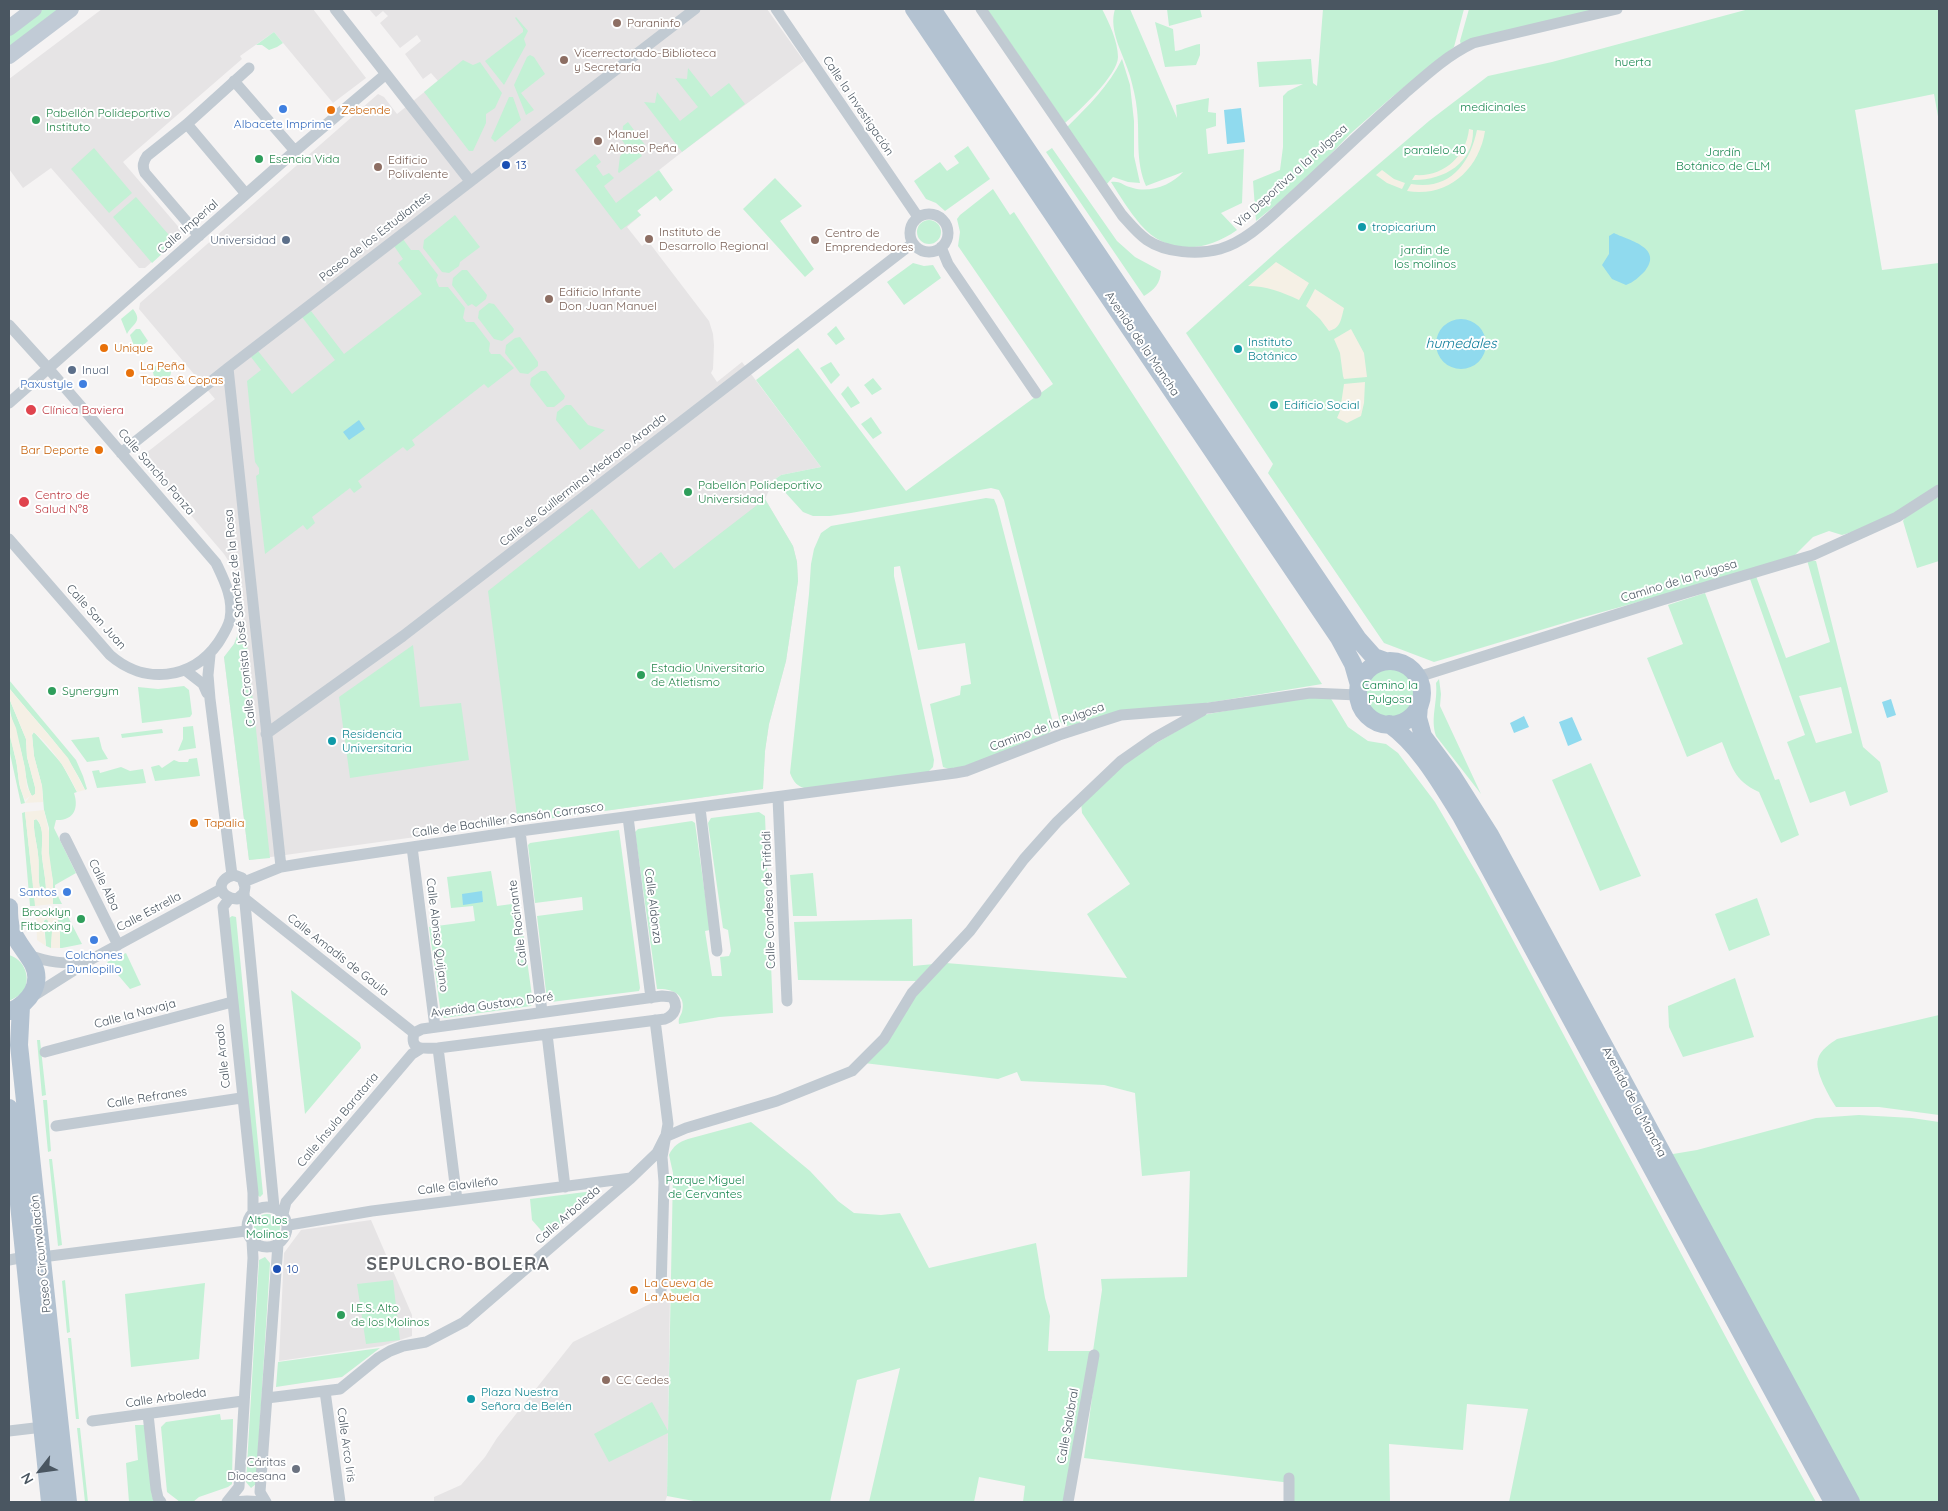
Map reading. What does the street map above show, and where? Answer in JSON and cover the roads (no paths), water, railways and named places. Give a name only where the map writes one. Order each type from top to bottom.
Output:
[{"type":"main road","points":[[9,28],[34,9]]},
{"type":"main road","points":[[9,56],[71,9]]},
{"type":"main road","name":"Avenida de la Mancha","points":[[914,9],[1339,638],[1353,664],[1358,690]]},
{"type":"main road","name":"Avenida de la Mancha","points":[[932,9],[1358,639],[1374,657],[1384,661]]},
{"type":"main road","points":[[1384,661],[1402,664],[1411,669],[1418,677],[1421,689],[1419,705],[1413,714],[1406,720],[1389,724],[1371,718],[1364,712],[1358,690],[1362,676],[1368,669],[1384,661]]},
{"type":"main road","name":"Avenida de la Mancha","points":[[1419,705],[1419,724],[1427,742],[1452,774],[1490,834],[1851,1502]]},
{"type":"main road","name":"Avenida de la Mancha","points":[[1389,724],[1402,733],[1413,746],[1461,816],[1833,1502]]},
{"type":"main road","name":"Paseo Circunvalación","points":[[9,907],[11,927],[20,951],[34,966],[36,977],[34,989],[19,1006],[25,1258],[68,1502]]},
{"type":"main road","name":"Paseo Circunvalación","points":[[9,1108],[10,1134],[25,1258],[50,1502]]},
{"type":"street","points":[[335,9],[470,181]]},
{"type":"street","name":"Paseo de los Estudiantes","points":[[121,452],[695,9]]},
{"type":"street","name":"Calle la Investigación","points":[[776,9],[918,217]]},
{"type":"street","name":"Vía Deportiva a la Pulgosa","points":[[981,9],[1122,215],[1146,239],[1173,250],[1190,252],[1221,249],[1238,242],[1255,230],[1320,172],[1374,120],[1444,59],[1458,50],[1473,43],[1617,9]]},
{"type":"street","points":[[199,236],[145,173],[143,162],[147,156],[249,68]]},
{"type":"street","name":"Calle Imperial","points":[[9,403],[295,151],[386,74]]},
{"type":"street","points":[[234,81],[295,151]]},
{"type":"street","points":[[186,124],[246,194]]},
{"type":"street","points":[[923,214],[934,214],[944,220],[948,232],[947,238],[941,247],[931,252],[926,252],[913,244],[910,232],[911,226],[918,217],[923,214]]},
{"type":"street","name":"Calle de Guillermina Medrano Aranda","points":[[266,734],[404,636],[913,244]]},
{"type":"street","points":[[941,247],[948,264],[1036,392]]},
{"type":"street","name":"Calle Sancho Panza","points":[[9,325],[216,563],[226,583],[230,600],[230,618],[225,632],[210,655]]},
{"type":"street","name":"Calle Cronista José Sánchez de la Rosa","points":[[228,368],[280,866]]},
{"type":"street","name":"Camino de la Pulgosa","points":[[1418,677],[1662,600],[1814,555],[1897,517],[1939,490]]},
{"type":"street","name":"Calle San Juan","points":[[9,539],[101,645],[120,664],[142,673],[168,674],[185,670],[210,655]]},
{"type":"street","points":[[210,655],[208,675],[210,699],[232,875]]},
{"type":"street","points":[[185,670],[203,684],[210,699]]},
{"type":"street","name":"Camino de la Pulgosa","points":[[778,798],[966,771],[1059,735],[1121,715],[1209,708],[1310,693],[1358,690]]},
{"type":"street","points":[[665,1138],[686,1128],[777,1101],[852,1071],[884,1039],[912,993],[970,931],[1024,859],[1057,822],[1121,761],[1177,724],[1209,708]]},
{"type":"street","name":"Calle de Bachiller Sansón Carrasco","points":[[244,891],[280,866],[520,831],[778,798]]},
{"type":"street","name":"Calle Condesa de Trifaldi","points":[[778,798],[787,1001]]},
{"type":"street","points":[[700,808],[717,951]]},
{"type":"street","name":"Calle Aldonza","points":[[628,817],[652,998]]},
{"type":"street","name":"Calle Rocinante","points":[[520,831],[542,1012]]},
{"type":"street","name":"Calle Alba","points":[[65,838],[118,945]]},
{"type":"street","name":"Calle Alonso Quijano","points":[[412,847],[435,1027]]},
{"type":"street","points":[[25,1258],[249,1236],[261,1246],[269,1247],[278,1244],[285,1237],[288,1225],[279,1211],[244,891],[239,876],[232,875],[222,881],[221,889],[229,899],[237,899],[244,891]]},
{"type":"street","name":"Calle Estrella","points":[[19,1006],[90,960],[221,889]]},
{"type":"street","name":"Calle Amadís de Gaula","points":[[244,891],[414,1033]]},
{"type":"street","name":"Calle Arado","points":[[229,899],[223,907],[253,1211]]},
{"type":"street","name":"Calle Estrella","points":[[20,951],[54,963],[90,960]]},
{"type":"street","name":"Avenida Gustavo Doré","points":[[414,1033],[418,1030],[435,1027],[667,996],[675,1001],[673,1014],[665,1019],[420,1049]]},
{"type":"street","name":"Calle la Navaja","points":[[45,1052],[232,1002]]},
{"type":"street","points":[[655,1020],[668,1124],[662,1157],[664,1182],[661,1291]]},
{"type":"street","points":[[414,1033],[414,1041],[420,1049]]},
{"type":"street","points":[[547,1034],[565,1187]]},
{"type":"street","points":[[438,1048],[457,1200]]},
{"type":"street","name":"Calle Ínsula Barataria","points":[[279,1211],[412,1054],[420,1049]]},
{"type":"street","name":"Calle Refranes","points":[[56,1126],[242,1098]]},
{"type":"street","name":"Calle Arboleda","points":[[267,1398],[340,1389],[378,1358],[390,1351],[403,1346],[426,1342],[464,1322],[631,1178],[658,1152],[665,1138]]},
{"type":"street","name":"Calle Clavileño","points":[[288,1225],[372,1211],[631,1178]]},
{"type":"street","points":[[227,1502],[239,1487],[253,1258],[248,1220],[253,1211],[266,1206],[279,1211]]},
{"type":"street","points":[[266,1502],[260,1492],[278,1244]]},
{"type":"street","name":"Calle Salobral","points":[[1068,1502],[1094,1354]]},
{"type":"street","name":"Calle Arco Iris","points":[[325,1391],[340,1502]]},
{"type":"street","name":"Calle Arboleda","points":[[92,1421],[243,1401]]},
{"type":"street","points":[[148,1414],[156,1489],[161,1502]]},
{"type":"street","points":[[9,1431],[43,1427]]},
{"type":"street","points":[[1289,1478],[1289,1502]]},
{"type":"street","points":[[239,1487],[246,1495],[266,1502]]},
{"type":"street","points":[[233,1502],[266,1502]]},
{"type":"water","points":[[1241,108],[1245,142],[1227,144],[1224,110]]},
{"type":"water","points":[[1614,233],[1642,246],[1650,256],[1650,263],[1645,271],[1634,281],[1626,285],[1612,279],[1602,265],[1609,254],[1609,236]]},
{"type":"water","name":"humedales","points":[[1456,319],[1466,319],[1479,326],[1486,339],[1486,349],[1479,362],[1466,369],[1456,369],[1447,365],[1440,358],[1436,349],[1436,339],[1440,330],[1447,323]]},
{"type":"water","points":[[359,420],[365,429],[349,440],[343,432]]},
{"type":"water","points":[[1891,699],[1896,715],[1887,718],[1882,702]]},
{"type":"water","points":[[1524,716],[1529,727],[1514,733],[1510,723]]},
{"type":"water","points":[[1572,717],[1582,740],[1568,746],[1559,722]]},
{"type":"water","points":[[482,891],[483,902],[463,905],[462,894]]},
{"type":"place","name":"Paraninfo","points":[[617,23]]},
{"type":"place","name":"Vicerrectorado-Biblioteca y Secretaría","points":[[564,60]]},
{"type":"place","name":"Albacete Imprime","points":[[283,109]]},
{"type":"place","name":"Zebende","points":[[331,110]]},
{"type":"place","name":"Pabellón Polideportivo Instituto","points":[[36,120]]},
{"type":"place","name":"Manuel Alonso Peña","points":[[598,141]]},
{"type":"place","name":"Esencia Vida","points":[[259,159]]},
{"type":"place","name":"13","points":[[506,165]]},
{"type":"place","name":"Edificio Polivalente","points":[[378,167]]},
{"type":"place","name":"tropicarium","points":[[1362,227]]},
{"type":"place","name":"Instituto de Desarrollo Regional","points":[[649,239]]},
{"type":"place","name":"Universidad","points":[[286,240]]},
{"type":"place","name":"Centro de Emprendedores","points":[[815,240]]},
{"type":"place","name":"Edificio Infante Don Juan Manuel","points":[[549,299]]},
{"type":"place","name":"Unique","points":[[104,348]]},
{"type":"place","name":"Instituto Botánico","points":[[1238,349]]},
{"type":"place","name":"Inual","points":[[72,370]]},
{"type":"place","name":"La Peña Tapas & Copas","points":[[130,373]]},
{"type":"place","name":"Paxustyle","points":[[83,384]]},
{"type":"place","name":"Edificio Social","points":[[1274,405]]},
{"type":"place","name":"Clínica Baviera","points":[[31,410]]},
{"type":"place","name":"Bar Deporte","points":[[99,450]]},
{"type":"place","name":"Pabellón Polideportivo Universidad","points":[[688,492]]},
{"type":"place","name":"Centro de Salud Nº8","points":[[24,502]]},
{"type":"place","name":"Estadio Universitario de Atletismo","points":[[641,675]]},
{"type":"place","name":"Synergym","points":[[52,691]]},
{"type":"place","name":"Residencia Universitaria","points":[[332,741]]},
{"type":"place","name":"Tapalia","points":[[194,823]]},
{"type":"place","name":"Santos","points":[[67,892]]},
{"type":"place","name":"Brooklyn Fitboxing","points":[[81,919]]},
{"type":"place","name":"Colchones Dunlopillo","points":[[94,940]]},
{"type":"place","name":"10","points":[[277,1269]]},
{"type":"place","name":"La Cueva de La Abuela","points":[[634,1290]]},
{"type":"place","name":"I.E.S. Alto de los Molinos","points":[[341,1315]]},
{"type":"place","name":"CC Cedes","points":[[606,1380]]},
{"type":"place","name":"Plaza Nuestra Señora de Belén","points":[[471,1399]]},
{"type":"place","name":"Cáritas Diocesana","points":[[296,1469]]},
{"type":"district","name":"SEPULCRO-BOLERA","points":[[458,1265]]},
{"type":"park label","name":"huerta","points":[[1633,62]]},
{"type":"park label","name":"medicinales","points":[[1493,107]]},
{"type":"park label","name":"paralelo 40","points":[[1435,150]]},
{"type":"park label","name":"Jardín Botánico de CLM","points":[[1723,159]]},
{"type":"park label","name":"jardin de los molinos","points":[[1425,257]]},
{"type":"park label","name":"Camino la Pulgosa","points":[[1390,692]]},
{"type":"park label","name":"Parque Miguel de Cervantes","points":[[705,1187]]},
{"type":"park label","name":"Alto los Molinos","points":[[267,1227]]}]
